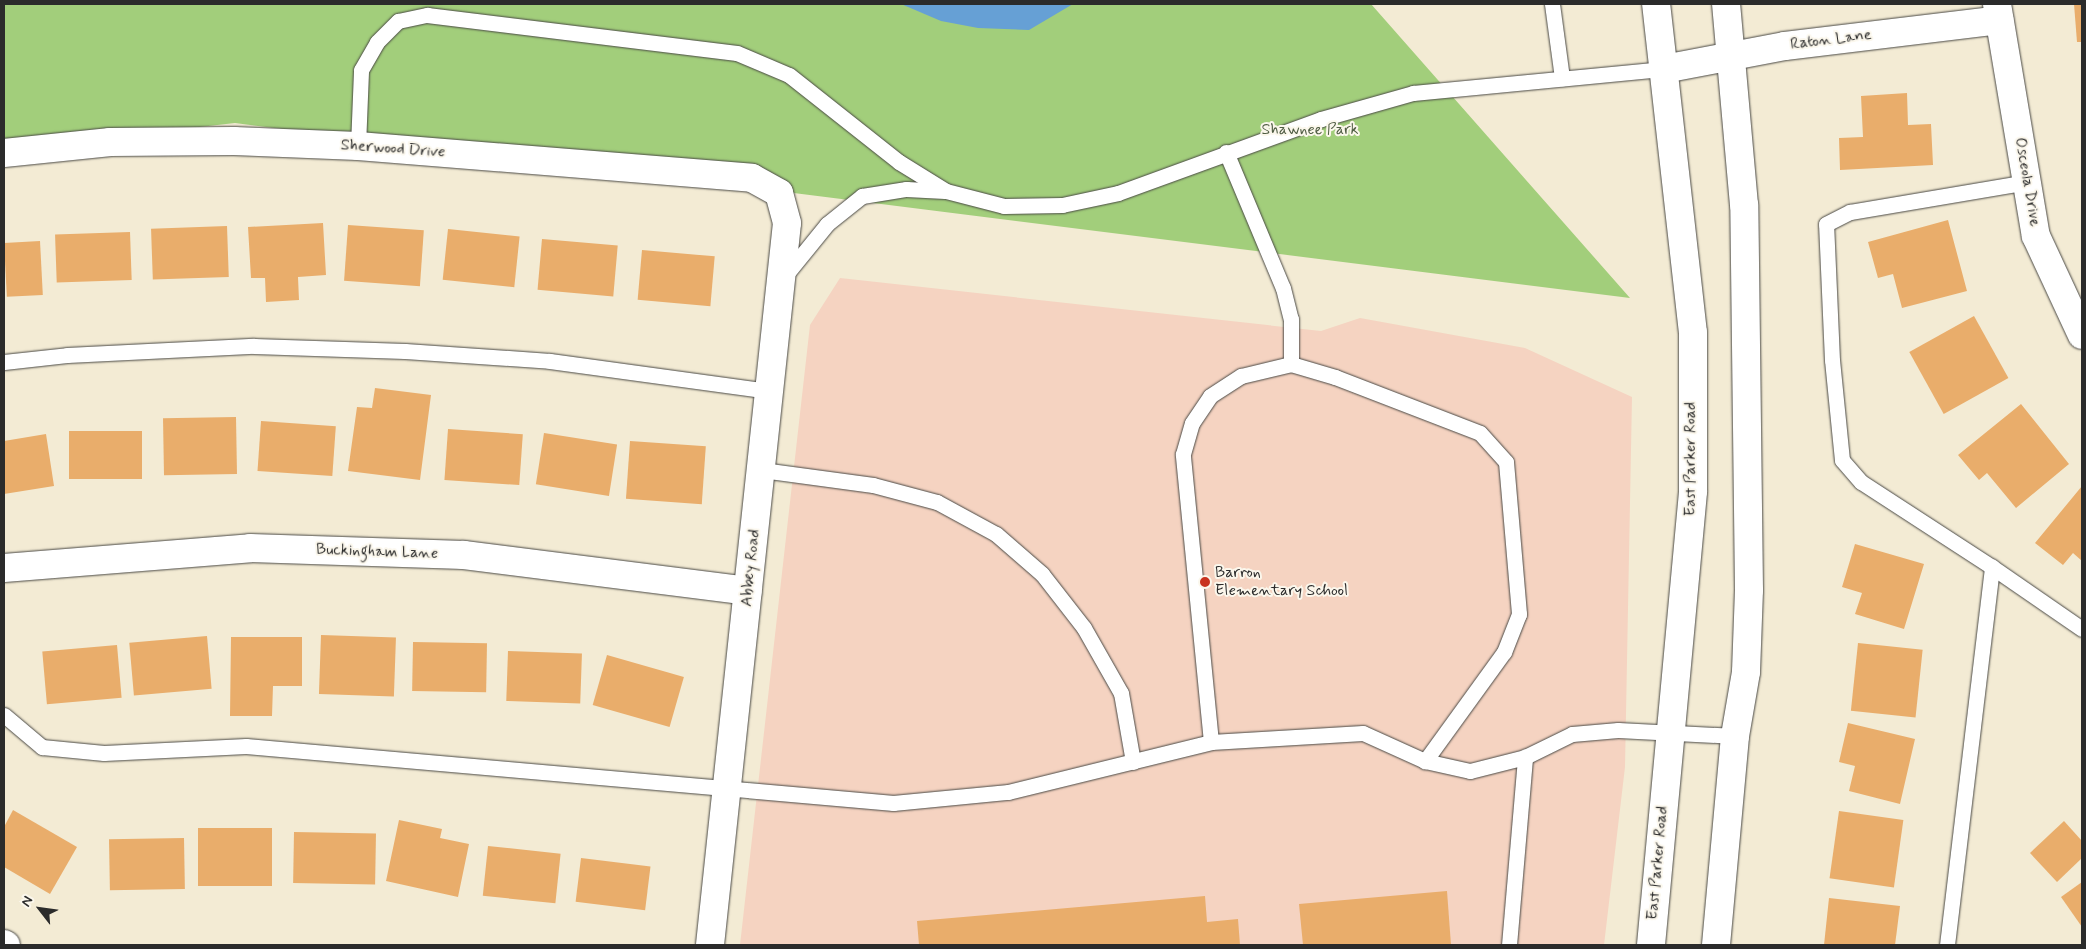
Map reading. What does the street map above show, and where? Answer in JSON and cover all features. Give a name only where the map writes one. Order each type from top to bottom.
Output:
[{"type":"street","name":"East Parker Road","points":[[1651,945],[1693,491],[1693,333],[1656,4]]},
{"type":"street","points":[[1716,945],[1735,736],[1746,672],[1749,570],[1744,205],[1733,54],[1726,4]]},
{"type":"street","name":"Raton Lane","points":[[1664,69],[1733,54],[1998,12]]},
{"type":"street","name":"Osceola Drive","points":[[1998,12],[2036,236],[2082,335]]},
{"type":"street","name":"Sherwood Drive","points":[[4,153],[110,142],[234,141],[358,146],[752,178],[779,193]]},
{"type":"street","name":"Abbey Road","points":[[710,945],[788,223],[779,193]]},
{"type":"street","name":"Buckingham Lane","points":[[4,568],[250,548],[464,555],[748,591]]},
{"type":"lane","points":[[1552,4],[1562,78]]},
{"type":"lane","points":[[358,146],[361,70],[377,42],[398,21],[427,16],[737,53],[789,75],[899,162],[946,191]]},
{"type":"lane","points":[[782,280],[827,224],[862,196],[906,190],[946,191],[1004,206],[1062,205],[1118,192],[1321,119],[1413,93],[1664,69]]},
{"type":"lane","points":[[1226,152],[1283,288],[1291,319],[1290,364]]},
{"type":"lane","points":[[2026,182],[1850,212],[1826,224],[1832,360],[1842,460],[1861,482],[1992,567],[2082,629]]},
{"type":"lane","points":[[4,362],[67,355],[254,346],[395,351],[550,360],[770,391]]},
{"type":"lane","points":[[1211,742],[1184,454],[1192,422],[1210,396],[1240,376],[1290,364],[1335,377],[1480,433],[1506,462],[1519,614],[1504,652],[1425,761]]},
{"type":"lane","points":[[762,470],[874,484],[937,502],[996,534],[1042,574],[1084,628],[1122,694],[1133,762]]},
{"type":"lane","points":[[1947,945],[1992,567]]},
{"type":"lane","points":[[4,715],[42,748],[104,753],[246,746],[893,803],[1008,792],[1211,742],[1363,733],[1425,761],[1470,771],[1526,757],[1572,734],[1618,730],[1735,736]]},
{"type":"lane","points":[[1509,945],[1526,757]]},
{"type":"shaded area","name":"Barron Elementary School","points":[[840,278],[1321,331],[1360,318],[1525,348],[1632,397],[1625,767],[1604,945],[740,945],[810,325]]},
{"type":"green space","name":"Shawnee Park","points":[[4,4],[1371,4],[1630,298],[235,123],[4,149]]},
{"type":"water","points":[[901,4],[1073,4],[1029,30],[978,28],[941,21]]},
{"type":"building","points":[[2074,4],[2082,4],[2082,42],[2077,42]]},
{"type":"building","points":[[1907,93],[1908,125],[1931,124],[1933,165],[1840,170],[1839,138],[1863,137],[1861,96]]},
{"type":"building","points":[[1948,220],[1967,291],[1902,308],[1893,274],[1878,278],[1868,242]]},
{"type":"building","points":[[323,223],[326,275],[298,277],[299,300],[266,302],[265,278],[251,278],[248,227]]},
{"type":"building","points":[[348,225],[424,230],[420,286],[344,281]]},
{"type":"building","points":[[227,226],[229,277],[153,280],[151,229]]},
{"type":"building","points":[[448,229],[520,237],[514,287],[443,280]]},
{"type":"building","points":[[130,232],[132,280],[57,283],[55,235]]},
{"type":"building","points":[[542,239],[618,246],[613,296],[538,290]]},
{"type":"building","points":[[40,241],[43,295],[7,297],[4,243]]},
{"type":"building","points":[[642,250],[715,256],[710,306],[638,300]]},
{"type":"building","points":[[1974,316],[2008,378],[1944,414],[1909,352]]},
{"type":"building","points":[[375,388],[431,395],[420,480],[348,471],[357,407],[372,408]]},
{"type":"building","points":[[2021,404],[2069,464],[2016,508],[1987,473],[1979,480],[1958,455]]},
{"type":"building","points":[[236,417],[237,474],[164,475],[163,418]]},
{"type":"building","points":[[261,421],[336,426],[332,476],[258,471]]},
{"type":"building","points":[[448,429],[523,434],[519,485],[444,480]]},
{"type":"building","points":[[69,431],[142,431],[142,479],[69,479]]},
{"type":"building","points":[[544,433],[617,445],[609,496],[536,484]]},
{"type":"building","points":[[46,434],[54,486],[4,494],[4,441]]},
{"type":"building","points":[[630,441],[706,446],[702,504],[626,499]]},
{"type":"building","points":[[2082,486],[2082,561],[2073,553],[2063,565],[2035,543]]},
{"type":"building","points":[[1855,544],[1924,564],[1904,629],[1855,614],[1862,593],[1842,587]]},
{"type":"building","points":[[321,635],[396,638],[394,697],[319,694]]},
{"type":"building","points":[[207,636],[212,689],[134,696],[129,643]]},
{"type":"building","points":[[231,637],[302,637],[302,686],[273,686],[272,716],[230,716]]},
{"type":"building","points":[[413,642],[487,643],[486,692],[412,691]]},
{"type":"building","points":[[1858,643],[1923,650],[1916,717],[1851,711]]},
{"type":"building","points":[[117,645],[122,698],[47,704],[42,652]]},
{"type":"building","points":[[508,651],[582,654],[580,704],[506,701]]},
{"type":"building","points":[[607,655],[684,677],[670,727],[593,705]]},
{"type":"building","points":[[1848,723],[1915,739],[1900,804],[1849,791],[1855,766],[1839,762]]},
{"type":"building","points":[[13,810],[77,847],[50,894],[4,867],[4,827]]},
{"type":"building","points":[[1839,811],[1903,820],[1894,887],[1830,878]]},
{"type":"building","points":[[399,820],[442,829],[440,838],[469,844],[458,897],[386,881]]},
{"type":"building","points":[[2064,821],[2082,841],[2082,858],[2057,882],[2030,853]]},
{"type":"building","points":[[198,828],[272,828],[272,886],[198,886]]},
{"type":"building","points":[[294,832],[376,833],[375,884],[293,883]]},
{"type":"building","points":[[184,838],[185,889],[110,890],[109,839]]},
{"type":"building","points":[[488,846],[561,854],[555,903],[483,896]]},
{"type":"building","points":[[581,858],[650,867],[645,910],[576,902]]},
{"type":"building","points":[[2082,882],[2082,927],[2061,897]]},
{"type":"building","points":[[1447,891],[1451,945],[1303,945],[1299,904]]},
{"type":"building","points":[[1205,896],[1207,922],[1238,919],[1240,945],[919,945],[917,921]]},
{"type":"building","points":[[1829,898],[1900,906],[1895,945],[1824,945]]},
{"type":"place","name":"Barron Elementary School","points":[[1205,582]]}]
